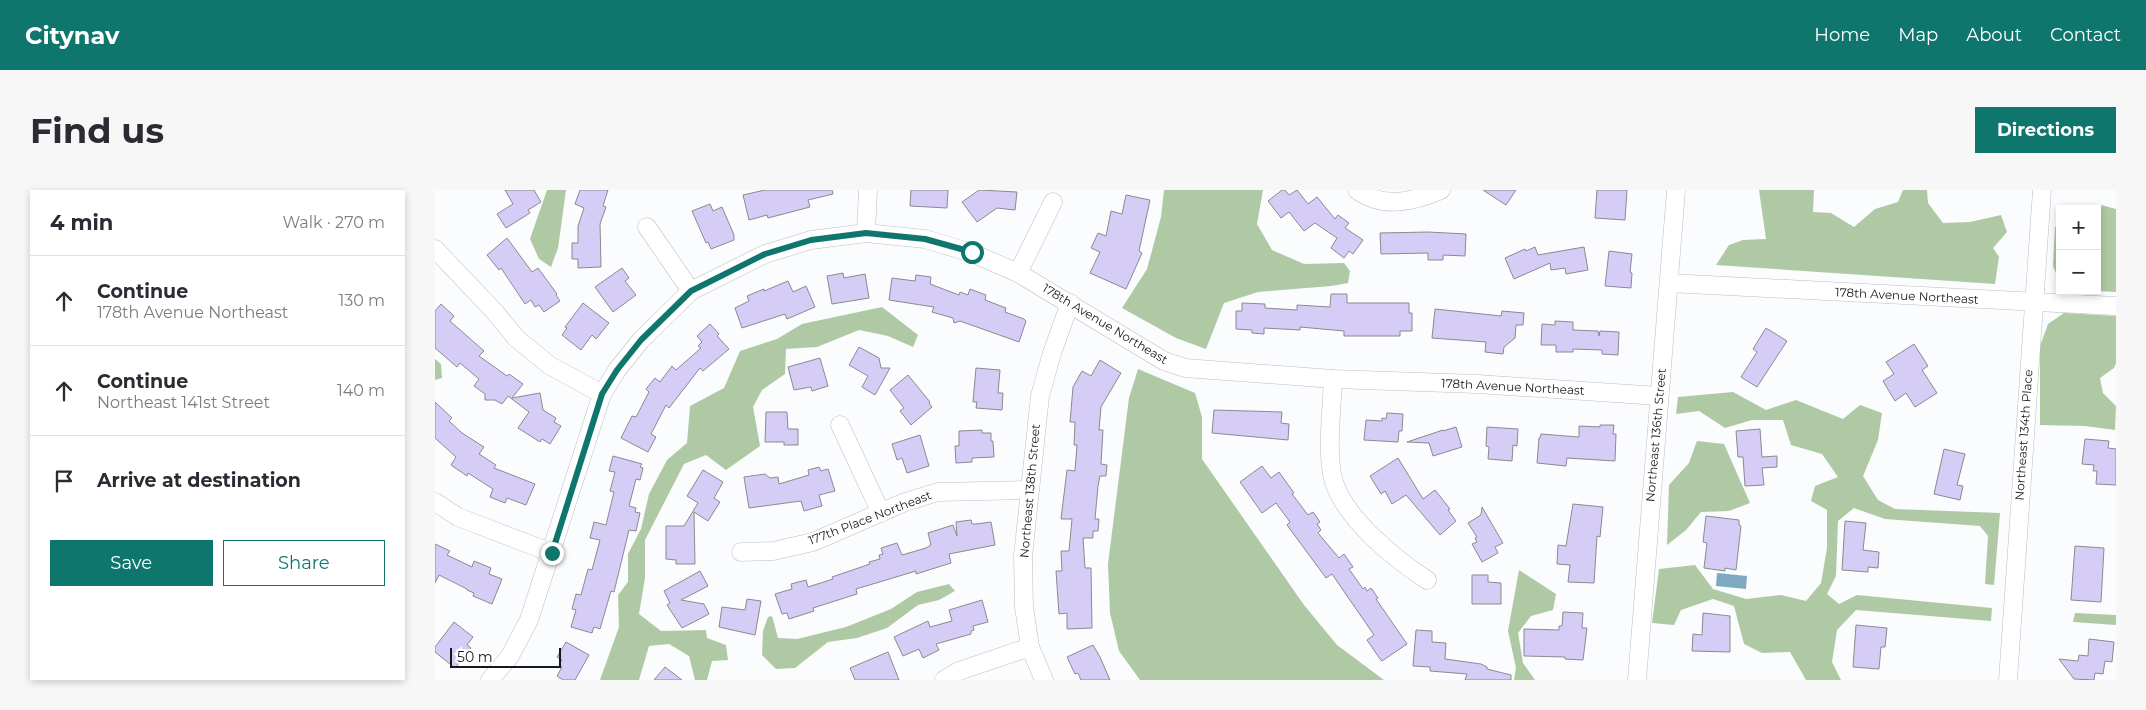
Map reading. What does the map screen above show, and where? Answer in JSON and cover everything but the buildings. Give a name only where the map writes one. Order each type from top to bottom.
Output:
[{"type":"street","points":[[866,233],[868,190]]},
{"type":"street","points":[[1357,190],[1379,201],[1403,202],[1423,198],[1441,190]]},
{"type":"street","name":"Northeast 136th Street","points":[[1637,680],[1676,190]]},
{"type":"street","name":"Northeast 134th Place","points":[[2008,680],[2042,190]]},
{"type":"street","points":[[1018,273],[1053,202]]},
{"type":"street","points":[[647,227],[691,291]]},
{"type":"street","name":"178th Avenue Northeast","points":[[490,680],[510,656],[529,620],[602,394],[617,370],[641,340],[691,291],[765,254],[811,240],[866,233],[925,239],[972,252],[1018,273],[1164,361],[1185,368],[1333,379],[1477,384],[1659,396]]},
{"type":"street","points":[[435,249],[494,311],[516,338],[549,364],[602,394]]},
{"type":"street","name":"178th Avenue Northeast","points":[[1669,283],[2116,306]]},
{"type":"street","name":"Northeast 138th Street","points":[[1044,680],[1030,647],[1024,607],[1023,556],[1040,396],[1052,353],[1070,303]]},
{"type":"street","points":[[1333,379],[1331,459],[1333,475],[1338,490],[1345,504],[1376,541],[1399,562],[1427,580]]},
{"type":"street","points":[[840,425],[881,513]]},
{"type":"street","name":"177th Place Northeast","points":[[741,552],[773,551],[813,542],[881,513],[938,492],[1029,490]]},
{"type":"street","points":[[435,502],[458,518],[552,553]]},
{"type":"street","points":[[944,680],[959,671],[1030,647]]},
{"type":"green space","points":[[547,190],[566,190],[558,248],[551,267],[539,259],[530,239]]},
{"type":"green space","points":[[1164,190],[1263,190],[1257,224],[1272,250],[1304,264],[1344,263],[1350,271],[1348,283],[1258,292],[1224,303],[1206,349],[1176,338],[1122,308],[1147,269],[1161,217]]},
{"type":"green space","points":[[1759,190],[1814,190],[1813,212],[1831,213],[1854,227],[1875,209],[1898,202],[1903,190],[1927,190],[1928,203],[1943,223],[1970,222],[2001,215],[2007,232],[1993,248],[1999,257],[1995,284],[1716,265],[1729,245],[1743,240],[1766,239]]},
{"type":"green space","points":[[2101,205],[2116,209],[2116,292],[2101,291]]},
{"type":"green space","points":[[2055,227],[2056,227],[2056,273],[2053,266]]},
{"type":"green space","points":[[882,307],[918,335],[913,347],[888,336],[859,330],[817,347],[786,349],[785,374],[762,390],[753,407],[760,446],[726,470],[706,455],[684,464],[645,540],[645,578],[639,614],[661,631],[706,630],[707,638],[726,645],[728,660],[712,661],[707,680],[695,680],[689,656],[669,644],[649,646],[639,680],[600,680],[619,627],[618,595],[628,582],[628,554],[641,529],[649,494],[667,460],[687,443],[690,406],[724,388],[740,351],[777,339],[802,324]]},
{"type":"green space","points":[[2064,313],[2116,316],[2116,363],[2114,368],[2100,378],[2103,393],[2116,406],[2115,430],[2085,426],[2040,425],[2040,346],[2048,324]]},
{"type":"green space","points":[[435,359],[441,364],[442,378],[435,380]]},
{"type":"green space","points":[[1138,369],[1195,393],[1202,417],[1202,459],[1304,605],[1337,645],[1384,680],[1140,680],[1119,651],[1110,613],[1108,564],[1129,398]]},
{"type":"green space","points":[[1733,392],[1766,410],[1796,400],[1843,419],[1860,405],[1882,413],[1878,440],[1863,476],[1878,500],[1895,509],[2000,513],[1994,585],[1985,584],[1988,536],[1980,526],[1885,519],[1854,508],[1838,521],[1836,576],[1827,594],[1839,604],[1857,595],[1992,608],[1991,621],[1856,610],[1837,630],[1832,662],[1841,680],[1806,680],[1790,652],[1762,653],[1744,644],[1734,606],[1713,599],[1681,610],[1674,625],[1652,623],[1659,569],[1695,565],[1713,589],[1746,599],[1781,595],[1806,601],[1821,583],[1827,548],[1827,510],[1811,501],[1815,486],[1838,477],[1822,454],[1791,445],[1783,420],[1752,420],[1725,428],[1699,411],[1676,414],[1678,397]]},
{"type":"green space","points":[[1697,441],[1724,444],[1750,503],[1729,511],[1701,512],[1686,530],[1667,545],[1669,485],[1689,463]]},
{"type":"green space","points":[[1519,570],[1556,594],[1553,610],[1531,616],[1518,633],[1523,663],[1535,680],[1514,680],[1516,668],[1508,631]]},
{"type":"green space","points":[[949,584],[955,591],[939,600],[918,605],[887,628],[857,638],[828,642],[795,668],[776,669],[762,655],[763,631],[768,617],[772,616],[778,638],[797,639],[846,627],[891,609],[917,592]]},
{"type":"green space","points":[[2075,613],[2116,615],[2116,625],[2073,622]]},
{"type":"water","points":[[1717,573],[1747,576],[1746,589],[1716,586]]},
{"type":"route","points":[[552,553],[602,394],[617,370],[641,340],[691,291],[765,254],[811,240],[866,233],[925,239],[972,252]]}]
